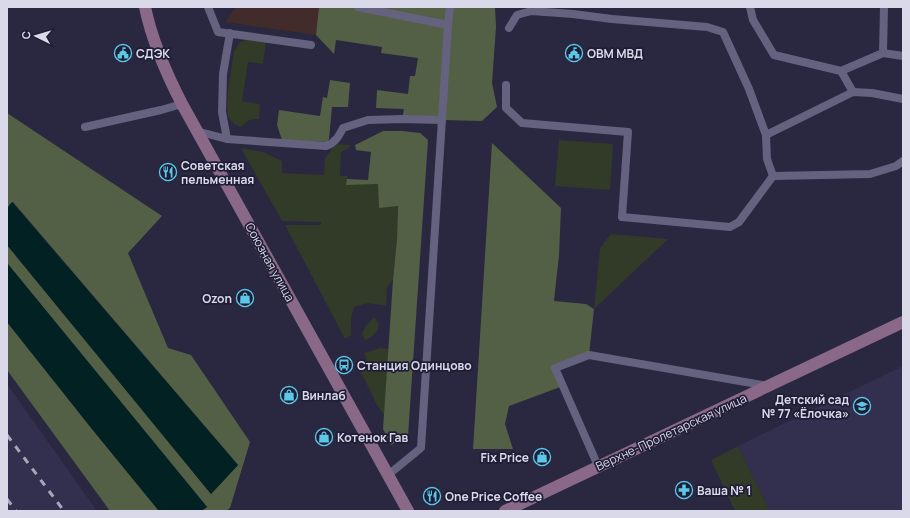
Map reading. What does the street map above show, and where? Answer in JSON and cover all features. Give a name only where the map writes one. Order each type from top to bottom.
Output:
[{"type":"street","name":"Союзная улица","points":[[145,7],[156,49],[182,104],[408,511]]},
{"type":"street","name":"Верхне-Пролетарская улица","points":[[505,511],[903,322]]},
{"type":"lane","points":[[208,7],[218,32],[311,45]]},
{"type":"lane","points":[[358,7],[448,25]]},
{"type":"lane","points":[[388,475],[421,448],[450,7]]},
{"type":"lane","points":[[750,7],[753,20],[774,55],[841,71],[883,53],[903,56]]},
{"type":"lane","points":[[883,53],[884,7]]},
{"type":"lane","points":[[509,28],[517,15],[531,11],[707,27],[723,32],[749,89],[766,134],[767,159],[773,176]]},
{"type":"lane","points":[[227,139],[222,112],[223,74],[230,33]]},
{"type":"lane","points":[[841,71],[853,92]]},
{"type":"lane","points":[[506,85],[506,108],[522,124],[628,132],[622,217],[730,227],[740,222],[773,176]]},
{"type":"lane","points":[[766,134],[853,92],[872,93],[903,99]]},
{"type":"lane","points":[[85,127],[182,104]]},
{"type":"lane","points":[[196,130],[227,139],[326,146],[331,144],[340,135],[343,128],[368,120],[442,120]]},
{"type":"lane","points":[[773,176],[870,174],[896,166],[903,161]]},
{"type":"lane","points":[[598,466],[555,368],[589,355],[768,386]]},
{"type":"shaded area","points":[[236,7],[319,7],[316,35],[225,22]]},
{"type":"shaded area","points":[[319,7],[349,7],[434,23],[368,7],[495,7],[496,27],[492,83],[497,107],[482,121],[402,119],[404,109],[376,108],[377,90],[408,94],[410,76],[415,76],[418,58],[381,53],[382,47],[336,40],[334,54],[316,35]]},
{"type":"shaded area","points":[[250,39],[266,41],[263,64],[248,62],[242,101],[260,104],[259,119],[248,121],[242,127],[235,125],[228,117],[228,90],[234,51],[240,42]]},
{"type":"shaded area","points":[[330,80],[350,83],[348,107],[332,107],[329,139],[327,142],[282,140],[277,125],[279,110],[320,116],[323,97],[327,98]]},
{"type":"shaded area","points":[[7,113],[162,216],[128,253],[168,348],[191,355],[250,442],[230,508],[226,511],[201,511],[207,507],[7,263],[7,245],[211,494],[238,465],[13,202],[7,208]]},
{"type":"shaded area","points":[[383,131],[420,133],[428,140],[408,436],[391,445],[383,429],[397,239],[398,206],[379,208],[378,184],[346,185],[347,179],[368,180],[371,152],[356,150],[355,145]]},
{"type":"shaded area","points":[[559,140],[613,144],[610,190],[555,186]]},
{"type":"shaded area","points":[[492,143],[561,208],[559,255],[554,301],[586,304],[594,309],[589,355],[555,368],[563,386],[509,406],[505,424],[513,449],[473,449]]},
{"type":"shaded area","points":[[336,144],[350,145],[349,148],[341,152],[340,176],[347,176],[347,184],[378,184],[398,206],[397,239],[393,280],[387,287],[386,306],[368,303],[354,307],[351,319],[351,335],[345,339],[285,225],[320,225],[322,222],[282,221],[241,148],[263,152],[282,161],[282,173],[324,175],[325,158]]},
{"type":"shaded area","points":[[12,202],[238,465],[211,494],[7,245],[7,208]]},
{"type":"shaded area","points":[[611,234],[668,239],[594,309],[600,248]]},
{"type":"shaded area","points":[[7,263],[207,507],[201,511],[159,511],[7,322]]},
{"type":"shaded area","points":[[374,317],[378,323],[378,329],[370,338],[365,340],[362,334],[365,327]]},
{"type":"shaded area","points":[[7,322],[159,511],[110,511],[7,370]]},
{"type":"shaded area","points":[[380,348],[389,349],[384,415],[377,405],[357,364],[367,360],[364,353]]},
{"type":"shaded area","name":"Детский сад № 77 «Ёлочка»","points":[[903,366],[903,511],[770,511],[738,446]]},
{"type":"shaded area","points":[[7,384],[97,511],[7,511]]},
{"type":"shaded area","points":[[738,446],[770,511],[735,511],[711,460]]},
{"type":"railway","points":[[7,435],[64,511]]},
{"type":"railway","points":[[7,499],[16,511]]},
{"type":"place","name":"СДЭК","points":[[123,53]]},
{"type":"place","name":"ОВМ МВД","points":[[574,53]]},
{"type":"place","name":"Советская пельменная","points":[[168,172]]},
{"type":"place","name":"Ozon","points":[[245,298]]},
{"type":"place","name":"Станция Одинцово","points":[[344,365]]},
{"type":"place","name":"Винлаб","points":[[289,395]]},
{"type":"place","name":"Детский сад № 77 «Ёлочка»","points":[[862,406]]},
{"type":"place","name":"Котенок Гав","points":[[324,437]]},
{"type":"place","name":"Fix Price","points":[[542,457]]},
{"type":"place","name":"Ваша № 1","points":[[684,490]]},
{"type":"place","name":"One Price Coffee","points":[[432,496]]}]
